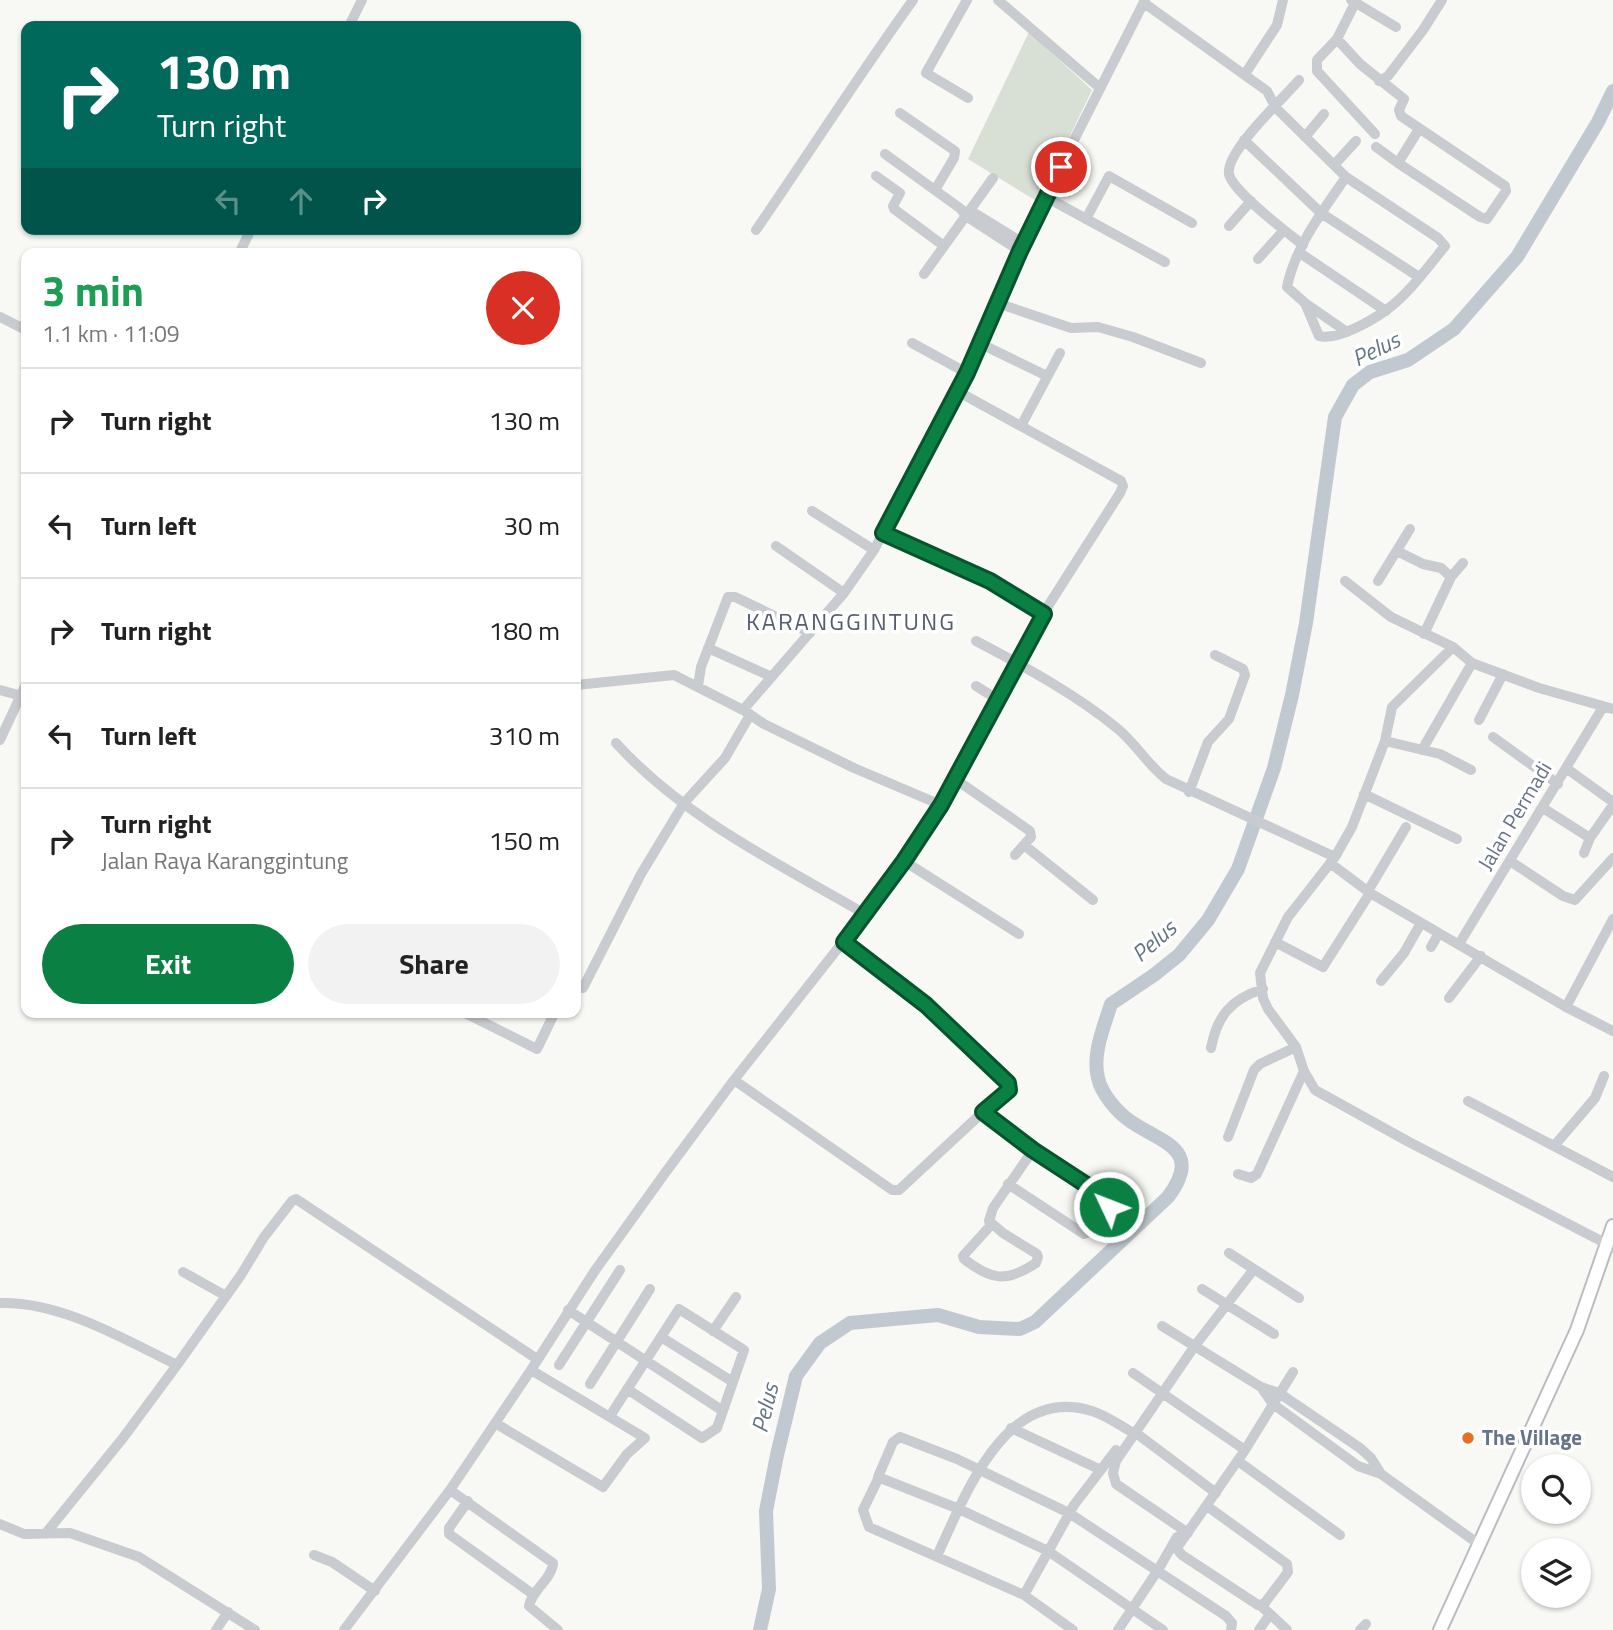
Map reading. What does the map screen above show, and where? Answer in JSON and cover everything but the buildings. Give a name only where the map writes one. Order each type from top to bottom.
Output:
[{"type":"main road","points":[[1440,1630],[1577,1330],[1610,1244],[1613,1226]]},
{"type":"street","points":[[352,21],[362,0]]},
{"type":"street","points":[[756,230],[851,87],[913,0]]},
{"type":"street","points":[[967,0],[926,73],[968,98]]},
{"type":"street","points":[[999,0],[1100,88]]},
{"type":"street","points":[[1245,74],[1276,25],[1283,0]]},
{"type":"street","points":[[1379,81],[1388,76],[1442,0]]},
{"type":"street","points":[[1375,134],[1317,71],[1317,60],[1337,39],[1353,1],[1396,27]]},
{"type":"street","points":[[581,987],[583,988],[641,874],[684,803],[725,758],[746,712],[772,677],[844,593],[874,550],[967,373],[1021,247],[1145,2],[1268,91],[1276,108],[1346,177],[1444,243],[1445,246],[1419,277],[1386,311],[1347,332],[1325,338],[1319,336],[1305,303]]},
{"type":"street","points":[[1337,39],[1360,64],[1404,99],[1399,114],[1505,187],[1506,191],[1487,219],[1484,219],[1376,147]]},
{"type":"street","points":[[1299,80],[1244,140],[1229,161],[1229,173],[1233,183],[1301,249],[1386,311]]},
{"type":"street","points":[[900,113],[955,150],[954,159],[935,190]]},
{"type":"street","points":[[1305,137],[1324,114]]},
{"type":"street","points":[[1398,163],[1419,129]]},
{"type":"street","points":[[1244,140],[1321,213],[1419,277]]},
{"type":"street","points":[[1334,165],[1356,141]]},
{"type":"street","points":[[885,154],[1021,247]]},
{"type":"street","points":[[876,176],[900,193],[894,209],[944,246]]},
{"type":"street","points":[[1086,219],[1108,176],[1192,222]]},
{"type":"street","points":[[1346,177],[1321,213],[1301,249],[1287,287],[1347,332]]},
{"type":"street","points":[[924,274],[966,211],[993,178]]},
{"type":"street","points":[[1046,197],[1165,262]]},
{"type":"street","points":[[1229,226],[1251,201]]},
{"type":"street","points":[[1258,259],[1284,230]]},
{"type":"street","points":[[997,303],[1071,328],[1098,327],[1133,337],[1201,363]]},
{"type":"street","points":[[0,317],[21,328]]},
{"type":"street","points":[[912,343],[967,373]]},
{"type":"street","points":[[979,343],[1047,376]]},
{"type":"street","points":[[1021,426],[1060,353]]},
{"type":"street","points":[[344,1630],[450,1490],[568,1310],[734,1080],[844,942],[904,861],[941,805],[1044,614],[1122,486],[1121,481],[957,391]]},
{"type":"street","points":[[812,511],[874,550]]},
{"type":"street","points":[[1378,581],[1410,529]]},
{"type":"street","points":[[883,533],[990,581],[1044,614]]},
{"type":"street","points":[[776,546],[844,593]]},
{"type":"street","points":[[1396,551],[1423,564],[1441,568],[1451,577]]},
{"type":"street","points":[[1424,634],[1451,577],[1463,563]]},
{"type":"street","points":[[1345,582],[1391,617],[1452,647],[1472,663],[1539,688],[1608,708]]},
{"type":"street","points":[[698,686],[708,648],[725,601],[730,596],[810,633]]},
{"type":"street","points":[[975,640],[1017,662],[1101,716],[1127,737],[1155,771],[1166,779],[1189,792],[1273,828],[1332,860],[1369,892],[1566,1007],[1613,1031]]},
{"type":"street","points":[[1452,647],[1392,707],[1389,741],[1372,797],[1332,860],[1288,917],[1260,973],[1264,998],[1268,1009],[1296,1047],[1304,1071],[1315,1090],[1409,1142],[1610,1244]]},
{"type":"street","points":[[708,648],[772,677]]},
{"type":"street","points":[[1189,792],[1208,742],[1229,719],[1245,675],[1243,669],[1215,655]]},
{"type":"street","points":[[1422,750],[1472,663]]},
{"type":"street","points":[[1479,720],[1503,674]]},
{"type":"street","points":[[581,684],[674,675],[854,768],[941,805]]},
{"type":"street","points":[[976,686],[997,699]]},
{"type":"street","points":[[0,690],[21,695]]},
{"type":"street","points":[[0,740],[21,700]]},
{"type":"street","name":"Jalan Permadi","points":[[1459,944],[1566,768],[1608,708]]},
{"type":"street","points":[[1493,737],[1558,783]]},
{"type":"street","points":[[1389,741],[1440,754],[1471,771]]},
{"type":"street","points":[[616,743],[654,780],[684,803],[744,843],[865,914]]},
{"type":"street","points":[[1566,768],[1613,804],[1590,838],[1584,853]]},
{"type":"street","points":[[955,779],[1030,831],[1031,837],[1015,855]]},
{"type":"street","points":[[1372,797],[1457,839]]},
{"type":"street","points":[[1543,808],[1590,838]]},
{"type":"street","points":[[1275,942],[1323,967],[1406,827]]},
{"type":"street","points":[[1024,845],[1093,900]]},
{"type":"street","points":[[1510,861],[1563,896],[1575,900],[1613,858]]},
{"type":"street","points":[[904,861],[1019,934]]},
{"type":"street","points":[[1566,1007],[1613,919]]},
{"type":"street","points":[[1381,981],[1404,953],[1421,923]]},
{"type":"street","points":[[1431,947],[1439,933]]},
{"type":"street","points":[[734,1080],[892,1190],[899,1190],[1009,1090],[1008,1083],[926,1005],[844,942]]},
{"type":"street","points":[[1449,998],[1480,956]]},
{"type":"street","points":[[1211,1048],[1219,1019],[1230,1006],[1263,989]]},
{"type":"street","points":[[475,1018],[537,1049],[550,1018]]},
{"type":"street","points":[[1228,1137],[1254,1070],[1260,1064],[1296,1047]]},
{"type":"street","points":[[1238,1174],[1251,1178],[1257,1174],[1304,1071]]},
{"type":"street","points":[[1554,1146],[1595,1098],[1604,1076]]},
{"type":"street","points":[[1468,1101],[1613,1177]]},
{"type":"street","points":[[983,1112],[1033,1150],[1108,1199],[1107,1210],[1094,1228],[1084,1234],[1008,1184]]},
{"type":"street","points":[[991,1225],[963,1256],[964,1259],[976,1269],[999,1278],[1036,1263],[1037,1254],[991,1225],[989,1218],[1008,1184],[1033,1150]]},
{"type":"street","points":[[46,1533],[123,1438],[292,1201],[300,1200],[537,1359]]},
{"type":"street","points":[[1229,1253],[1299,1298]]},
{"type":"street","points":[[1024,1595],[1069,1513],[1254,1269]]},
{"type":"street","points":[[559,1365],[620,1270]]},
{"type":"street","points":[[183,1272],[226,1296]]},
{"type":"street","points":[[590,1384],[650,1289]]},
{"type":"street","points":[[1202,1289],[1274,1334]]},
{"type":"street","points":[[713,1331],[736,1297]]},
{"type":"street","points":[[0,1303],[16,1302],[83,1321],[177,1365]]},
{"type":"street","points":[[610,1416],[627,1389],[644,1362],[679,1309],[744,1350],[717,1428],[702,1438],[627,1389]]},
{"type":"street","points":[[568,1310],[723,1411]]},
{"type":"street","points":[[1162,1325],[1261,1387],[1279,1393],[1362,1450],[1381,1474]]},
{"type":"street","points":[[661,1337],[733,1382]]},
{"type":"street","points":[[495,1423],[603,1487],[627,1454],[645,1438],[531,1370]]},
{"type":"street","points":[[1118,1630],[1185,1530],[1238,1461],[1293,1372]]},
{"type":"street","points":[[1133,1373],[1245,1450]]},
{"type":"street","points":[[1261,1387],[1273,1404],[1353,1462],[1365,1470],[1381,1474],[1480,1545]]},
{"type":"street","points":[[937,1556],[959,1509],[1002,1437],[1031,1415],[1065,1407],[1094,1412],[1133,1432],[1216,1493]]},
{"type":"street","points":[[1011,1428],[1101,1470]]},
{"type":"street","points":[[1133,1432],[1116,1461],[1113,1480],[1121,1489],[1185,1530]]},
{"type":"street","points":[[1073,1630],[1024,1595],[869,1527],[863,1510],[892,1442],[900,1437],[981,1471],[1069,1513],[1226,1616],[1231,1623],[1231,1630]]},
{"type":"street","points":[[1353,1462],[1362,1450]]},
{"type":"street","points":[[1238,1461],[1340,1535]]},
{"type":"street","points":[[879,1477],[959,1509],[1048,1551],[1163,1630]]},
{"type":"street","points":[[450,1490],[553,1563],[552,1570],[529,1606],[558,1630]]},
{"type":"street","points":[[468,1501],[449,1528],[449,1534],[534,1595]]},
{"type":"street","points":[[1206,1506],[1287,1564],[1289,1572],[1261,1606]]},
{"type":"street","points":[[0,1524],[24,1534],[70,1532],[139,1557],[256,1630]]},
{"type":"street","points":[[1185,1530],[1178,1551],[1261,1606],[1287,1630]]},
{"type":"street","points":[[314,1555],[327,1559],[375,1591]]},
{"type":"street","points":[[216,1630],[228,1612]]},
{"type":"street","points":[[1259,1630],[1270,1614]]},
{"type":"shaded area","points":[[1029,32],[1092,90],[1038,202],[968,159]]},
{"type":"waterway","name":"Pelus","points":[[760,1630],[769,1589],[766,1511],[777,1455],[796,1376],[820,1343],[850,1323],[938,1315],[979,1327],[1020,1329],[1035,1322],[1168,1197],[1178,1181],[1182,1168],[1174,1149],[1125,1117],[1106,1096],[1098,1078],[1098,1050],[1111,1004],[1179,955],[1208,920],[1238,869],[1274,768],[1292,695],[1306,623],[1335,417],[1353,385],[1370,372],[1408,360],[1454,329],[1517,257],[1598,122],[1613,91]]},
{"type":"place","name":"The Village","points":[[1468,1438]]},
{"type":"district","name":"KARANGGINTUNG","points":[[851,622]]},
{"type":"route","points":[[1061,167],[1037,213],[967,373],[883,533],[990,581],[1044,614],[966,754],[941,805],[904,861],[844,942],[926,1005],[1010,1085],[1009,1090],[983,1112],[1033,1150],[1108,1199],[1109,1207]]}]
